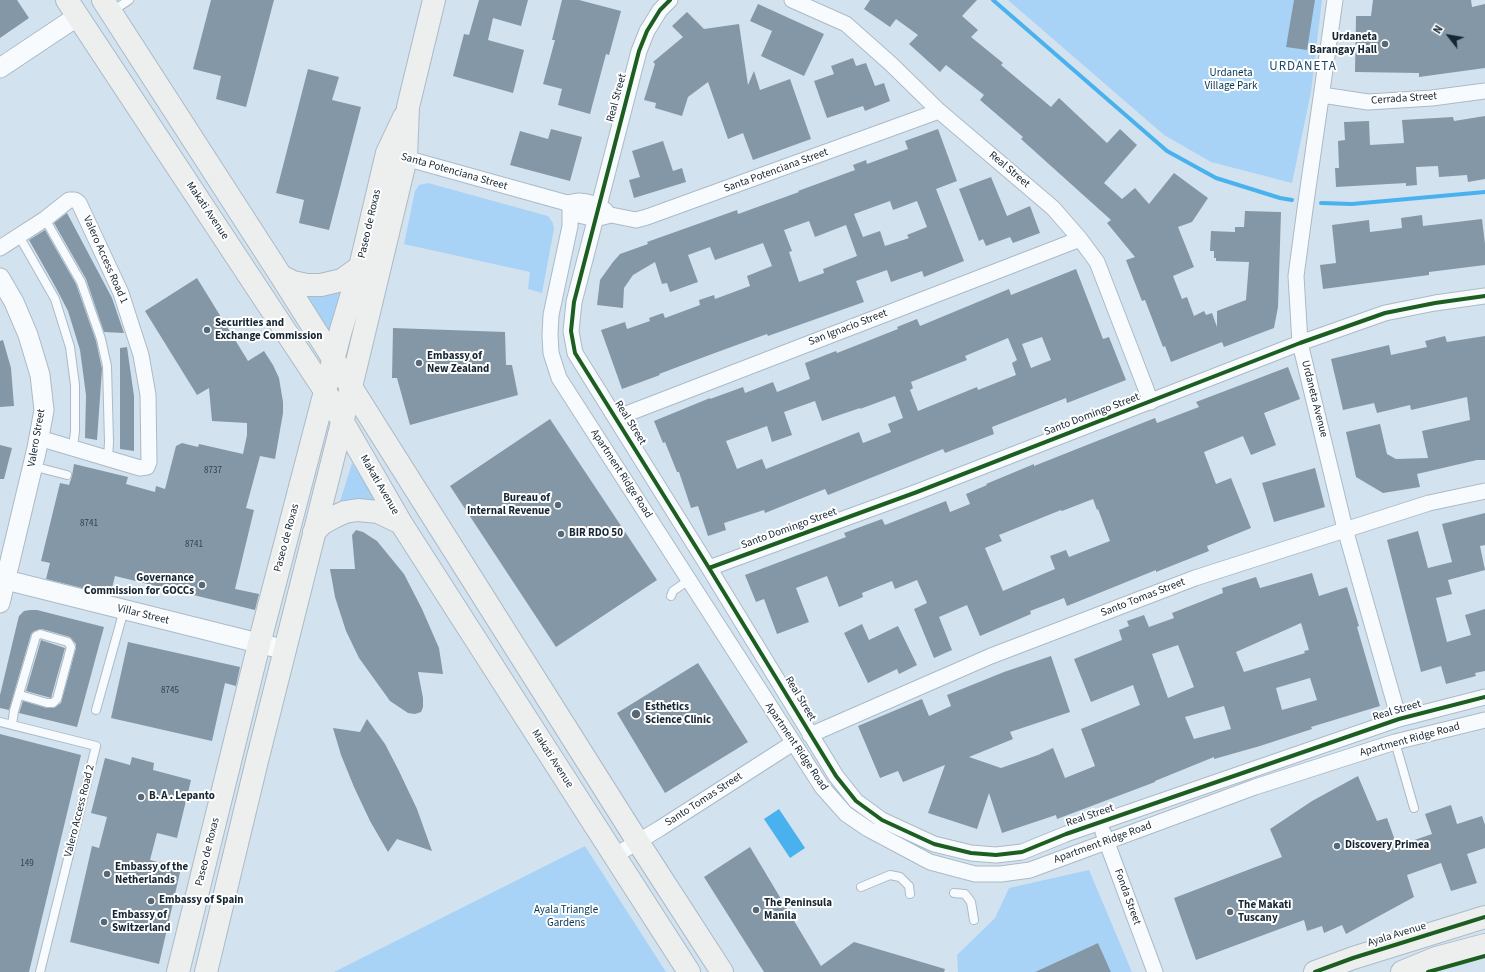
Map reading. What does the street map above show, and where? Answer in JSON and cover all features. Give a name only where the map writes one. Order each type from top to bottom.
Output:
[{"type":"main road","name":"Paseo de Roxas","points":[[206,972],[257,761],[351,387],[396,155],[434,0]]},
{"type":"main road","points":[[107,6],[334,359],[638,842],[722,972]]},
{"type":"main road","name":"Makati Avenue","points":[[72,8],[325,391],[401,523],[689,972]]},
{"type":"main road","name":"Paseo de Roxas","points":[[178,972],[259,644],[325,391],[360,267],[396,155]]},
{"type":"main road","points":[[281,276],[293,282],[307,285],[321,285],[342,280],[360,267]]},
{"type":"main road","points":[[314,532],[323,523],[334,516],[345,512],[358,510],[378,512],[401,523]]},
{"type":"main road","name":"Ayala Avenue","points":[[1339,968],[1485,917]]},
{"type":"main road","points":[[1402,972],[1436,958],[1485,944]]},
{"type":"main road","points":[[1428,972],[1485,956]]},
{"type":"street","name":"Real Street","points":[[670,0],[660,10],[647,31],[639,51],[574,302],[571,331],[575,353],[709,568],[810,735],[836,776],[856,801],[882,820],[934,844],[977,854],[996,855],[1022,852],[1099,822],[1399,719],[1485,697]]},
{"type":"street","name":"Real Street","points":[[792,0],[846,24],[875,49],[939,111],[1053,208],[1080,239],[1096,262],[1151,402]]},
{"type":"street","name":"Urdaneta Avenue","points":[[1336,0],[1304,209],[1296,276],[1300,343],[1346,529],[1399,719]]},
{"type":"street","points":[[0,68],[72,8]]},
{"type":"street","name":"Cerrada Street","points":[[1322,95],[1368,102],[1432,98],[1485,91]]},
{"type":"street","name":"Santa Potenciana Street","points":[[396,155],[569,208],[636,220],[939,111]]},
{"type":"street","name":"Valero Access Road 1","points":[[0,248],[45,219],[69,200],[75,200],[79,203],[121,292],[141,355],[148,395],[149,462],[147,466],[140,468],[39,438]]},
{"type":"street","name":"Apartment Ridge Road","points":[[569,208],[570,226],[551,315],[550,353],[559,378],[822,787],[846,814],[868,829],[930,862],[975,874],[1001,874],[1030,870],[1255,787],[1395,742],[1485,720]]},
{"type":"street","name":"San Ignacio Street","points":[[616,418],[1080,239]]},
{"type":"street","name":"Valero Street","points":[[0,278],[14,302],[28,335],[40,375],[44,410],[39,438],[3,579],[0,603]]},
{"type":"street","name":"Santo Domingo Street","points":[[709,568],[917,492],[1300,343],[1385,313],[1436,303],[1485,296]]},
{"type":"street","name":"Santo Tomas Street","points":[[810,735],[991,656],[1195,578],[1429,503],[1485,491]]},
{"type":"street","name":"Villar Street","points":[[3,579],[286,650]]},
{"type":"street","name":"Santo Tomas Street","points":[[614,856],[793,743]]},
{"type":"street","name":"Fonda Street","points":[[1099,822],[1155,972]]},
{"type":"lane","points":[[107,6],[129,0]]},
{"type":"lane","points":[[45,219],[81,282],[101,339],[107,366],[108,459]]},
{"type":"lane","points":[[19,236],[55,299],[70,347],[75,385],[75,431],[73,447]]},
{"type":"lane","points":[[32,466],[67,475]]},
{"type":"lane","points":[[671,596],[673,591],[689,580]]},
{"type":"lane","points":[[96,710],[124,610]]},
{"type":"lane","points":[[12,725],[14,711],[20,695],[36,636],[40,634],[68,642],[71,647],[57,699],[53,703],[47,703],[20,695]]},
{"type":"lane","name":"Valero Access Road 2","points":[[0,722],[96,746],[40,972]]},
{"type":"lane","points":[[1395,742],[1414,808]]},
{"type":"lane","points":[[861,887],[890,875],[900,877],[909,886],[910,894]]},
{"type":"lane","points":[[954,893],[965,894],[971,902],[974,920]]},
{"type":"green space","name":"Urdaneta Village Park","points":[[1008,0],[1322,0],[1311,92],[1292,183],[1211,162],[1164,135]]},
{"type":"green space","points":[[428,183],[548,216],[553,223],[554,229],[542,293],[528,289],[530,272],[404,244],[415,191],[419,185]]},
{"type":"green space","points":[[345,291],[332,340],[304,298]]},
{"type":"green space","points":[[352,463],[384,510],[337,511]]},
{"type":"green space","name":"Ayala Triangle Gardens","points":[[585,846],[666,972],[334,972]]},
{"type":"green space","points":[[1089,870],[1132,972],[1111,972],[1098,943],[1035,972],[958,972],[957,955],[995,918],[1009,888]]},
{"type":"water","points":[[779,809],[805,848],[790,858],[764,819]]},
{"type":"building","points":[[0,0],[17,0],[29,18],[0,38]]},
{"type":"building","points":[[211,0],[274,0],[246,107],[216,99],[221,76],[193,69]]},
{"type":"building","points":[[479,0],[528,0],[521,26],[493,18],[488,40],[524,50],[513,93],[453,76],[464,34],[469,35]]},
{"type":"building","points":[[562,0],[579,0],[621,11],[609,55],[606,54],[590,114],[558,105],[562,89],[543,84],[555,40],[552,40]]},
{"type":"building","points":[[870,0],[977,0],[962,16],[978,30],[971,37],[1003,63],[1001,65],[1051,107],[1059,98],[1107,143],[1120,129],[1137,145],[1104,183],[1122,199],[1135,188],[1149,204],[1174,173],[1208,198],[1192,222],[1178,227],[1194,267],[1173,276],[1182,299],[1187,297],[1194,316],[1204,311],[1206,315],[1212,313],[1217,327],[1217,311],[1246,300],[1249,262],[1216,261],[1216,258],[1214,258],[1214,251],[1210,251],[1211,231],[1235,232],[1235,227],[1244,227],[1245,211],[1281,212],[1278,307],[1274,328],[1224,347],[1222,342],[1171,362],[1165,346],[1163,347],[1145,300],[1142,301],[1126,260],[1135,257],[1107,223],[1111,220],[1021,139],[1023,137],[980,100],[984,95],[946,65],[940,72],[909,44],[918,35],[896,19],[890,27],[864,9]]},
{"type":"building","points":[[1294,0],[1315,0],[1307,50],[1286,47]]},
{"type":"building","points":[[1373,0],[1471,0],[1472,7],[1485,4],[1485,68],[1419,77],[1419,73],[1355,72],[1356,16],[1371,16]]},
{"type":"building","points":[[758,4],[824,34],[804,76],[761,56],[772,31],[750,21]]},
{"type":"building","points":[[687,12],[704,29],[739,24],[748,85],[754,71],[760,90],[790,79],[811,139],[753,160],[743,133],[728,139],[708,82],[688,97],[682,116],[655,108],[656,103],[644,100],[655,64],[653,62],[683,37],[672,26]]},
{"type":"building","points":[[853,58],[856,66],[866,63],[875,86],[884,83],[890,101],[865,111],[863,106],[827,118],[814,81],[834,74],[831,66]]},
{"type":"building","points":[[308,69],[339,77],[332,100],[361,107],[329,230],[299,223],[304,200],[276,193]]},
{"type":"building","points":[[1485,116],[1485,179],[1468,182],[1467,175],[1439,177],[1438,166],[1416,167],[1417,185],[1406,186],[1406,183],[1336,187],[1335,168],[1339,168],[1338,141],[1345,140],[1344,122],[1369,121],[1370,145],[1404,143],[1402,120],[1453,117],[1454,121]]},
{"type":"building","points":[[551,129],[582,137],[570,181],[510,165],[520,131],[548,139]]},
{"type":"building","points":[[938,129],[957,181],[936,189],[964,261],[924,277],[922,271],[891,282],[887,270],[856,281],[864,302],[768,336],[767,334],[622,389],[601,330],[625,322],[627,329],[650,321],[649,318],[663,313],[665,318],[700,305],[699,300],[714,295],[715,299],[750,286],[747,276],[772,266],[763,243],[715,260],[710,247],[688,255],[698,282],[670,292],[667,283],[662,284],[655,262],[633,275],[624,288],[623,308],[597,305],[600,280],[620,254],[648,244],[647,242],[737,210],[738,214],[799,192],[798,191],[855,170],[853,165],[866,160],[867,164],[908,149],[905,141]],"holes":[[[890,201],[893,210],[917,201],[927,227],[907,235],[909,238],[885,246],[880,231],[863,237],[854,214]],[[809,221],[815,237],[846,225],[857,256],[823,269],[824,273],[799,282],[789,252],[792,251],[784,230]]]},
{"type":"building","points":[[663,141],[673,171],[682,168],[686,182],[634,198],[629,180],[640,177],[632,151]]},
{"type":"building","points":[[991,177],[1007,216],[1030,206],[1040,233],[1013,243],[1010,237],[986,246],[983,239],[979,241],[959,189]]},
{"type":"building","points":[[67,213],[112,298],[124,333],[104,332],[86,279],[54,223]]},
{"type":"building","points":[[1422,215],[1423,226],[1482,219],[1485,244],[1485,265],[1429,272],[1429,275],[1323,289],[1320,265],[1336,263],[1332,225],[1369,220],[1370,232],[1402,228],[1401,218]]},
{"type":"building","points":[[45,230],[76,284],[96,341],[102,369],[97,440],[85,438],[86,395],[80,350],[68,311],[29,240]]},
{"type":"building","points":[[1076,269],[1103,339],[1109,337],[1126,380],[1067,403],[1066,398],[992,427],[994,434],[945,453],[943,449],[828,495],[825,489],[765,513],[764,510],[724,523],[726,530],[708,536],[698,506],[691,508],[679,472],[677,472],[665,442],[663,443],[654,421],[710,398],[743,387],[745,393],[773,382],[777,392],[810,379],[805,363],[836,351],[837,353],[898,329],[897,327],[917,319],[920,326],[1009,289],[1011,295]],"holes":[[[1042,337],[1051,360],[1031,368],[1022,344]],[[1008,338],[1017,360],[1012,363],[1016,375],[978,390],[977,387],[918,411],[910,390],[913,388],[911,382],[967,360],[965,356]],[[895,396],[903,418],[888,424],[891,432],[863,443],[859,432],[766,469],[762,459],[737,469],[726,441],[767,426],[772,442],[792,435],[784,412],[815,401],[822,421]]]},
{"type":"building","points":[[197,278],[248,361],[264,351],[279,378],[283,402],[283,413],[275,459],[260,456],[246,508],[254,510],[235,589],[259,594],[255,610],[115,576],[111,592],[102,590],[102,593],[46,579],[50,563],[41,561],[60,483],[69,485],[74,464],[128,477],[126,484],[155,492],[156,486],[165,489],[176,446],[182,443],[198,447],[199,444],[243,454],[247,435],[247,423],[212,421],[209,388],[197,395],[145,311]]},
{"type":"building","points":[[393,328],[505,332],[506,365],[512,365],[518,395],[410,425],[397,378],[392,378]]},
{"type":"building","points":[[1445,336],[1447,342],[1485,336],[1485,460],[1477,460],[1417,474],[1420,487],[1383,493],[1356,477],[1346,432],[1380,424],[1387,454],[1396,459],[1428,458],[1422,431],[1470,420],[1467,397],[1411,410],[1410,405],[1377,413],[1374,403],[1343,410],[1331,359],[1389,345],[1391,355],[1427,347],[1425,341]]},
{"type":"building","points":[[3,340],[11,368],[14,406],[0,407],[0,341]]},
{"type":"building","points":[[127,347],[134,396],[134,451],[120,449],[120,348]]},
{"type":"building","points":[[1288,367],[1300,399],[1264,413],[1276,445],[1251,455],[1243,436],[1204,452],[1216,484],[1231,478],[1251,528],[1207,546],[1209,551],[1156,572],[1156,570],[1067,606],[1064,598],[1030,611],[1031,614],[980,636],[967,605],[939,617],[952,650],[934,658],[914,609],[927,603],[917,580],[895,589],[892,581],[862,593],[863,597],[839,607],[827,576],[796,588],[809,622],[777,634],[764,599],[756,602],[745,575],[846,537],[844,533],[882,519],[885,525],[946,501],[950,512],[970,504],[966,494],[987,485],[986,484],[1155,418],[1157,423],[1199,407],[1196,402]],"holes":[[[1093,499],[1097,510],[1098,509],[1110,541],[1069,557],[1066,550],[1050,556],[1055,569],[1003,591],[985,548],[1002,541],[999,535]]]},
{"type":"building","points":[[550,419],[657,580],[556,647],[450,486]]},
{"type":"building","points":[[0,445],[12,448],[4,479],[0,479]]},
{"type":"building","points":[[1315,468],[1325,507],[1274,522],[1262,483]]},
{"type":"building","points":[[1485,513],[1485,545],[1480,546],[1485,570],[1448,580],[1452,594],[1436,598],[1447,642],[1471,635],[1465,615],[1485,609],[1485,671],[1475,673],[1476,676],[1446,684],[1441,666],[1421,672],[1387,540],[1418,531],[1428,568],[1452,562],[1442,524]]},
{"type":"building","points":[[356,530],[363,532],[377,541],[404,574],[422,609],[439,648],[443,674],[418,672],[423,698],[423,707],[421,712],[415,714],[408,713],[390,701],[359,658],[346,631],[335,597],[330,569],[355,569],[352,535]]},
{"type":"building","points":[[1312,573],[1319,596],[1347,587],[1380,706],[1311,727],[1312,729],[1260,746],[1214,759],[1214,757],[1155,782],[1057,819],[1056,815],[1002,833],[989,793],[977,829],[928,813],[945,765],[903,782],[898,771],[880,778],[858,726],[922,699],[929,716],[951,706],[947,695],[1004,672],[1051,656],[1070,712],[1010,732],[1013,739],[969,757],[1001,768],[1053,748],[1065,778],[1095,766],[1081,729],[1140,705],[1133,685],[1091,702],[1074,659],[1122,640],[1119,630],[1129,626],[1127,621],[1144,615],[1149,627],[1174,618],[1172,613],[1223,593],[1222,588],[1256,577],[1260,588]],"holes":[[[1301,623],[1309,650],[1304,651],[1305,653],[1244,672],[1236,652]],[[1178,645],[1194,687],[1168,698],[1152,654]],[[1310,678],[1317,700],[1282,710],[1276,688]],[[1224,706],[1231,729],[1194,739],[1185,717]]]},
{"type":"building","points":[[37,610],[104,627],[77,727],[19,713],[23,701],[47,708],[54,708],[61,703],[76,644],[70,637],[42,629],[34,631],[31,634],[9,710],[0,708],[0,695],[19,616],[24,611]]},
{"type":"building","points":[[862,624],[869,640],[898,626],[917,665],[899,674],[897,669],[868,683],[844,633]]},
{"type":"building","points":[[41,640],[65,648],[51,698],[26,691]]},
{"type":"building","points":[[128,642],[240,667],[236,686],[225,683],[212,741],[111,718]]},
{"type":"building","points":[[698,663],[748,742],[665,793],[617,713]]},
{"type":"building","points":[[367,719],[385,744],[398,769],[417,809],[432,851],[397,839],[388,852],[370,821],[341,755],[333,728],[360,732]]},
{"type":"building","points":[[0,734],[81,755],[29,972],[0,972]]},
{"type":"building","points":[[132,757],[154,763],[153,770],[191,780],[177,838],[157,833],[150,860],[181,868],[159,964],[70,942],[92,846],[99,848],[107,817],[91,813],[105,758],[130,765]]},
{"type":"building","points":[[1358,776],[1377,821],[1387,818],[1397,846],[1432,834],[1425,814],[1451,805],[1457,824],[1482,816],[1485,825],[1485,848],[1467,854],[1477,883],[1451,891],[1441,863],[1407,875],[1414,897],[1346,934],[1342,925],[1324,933],[1322,926],[1307,931],[1304,920],[1196,960],[1174,898],[1282,857],[1270,829],[1312,801]]},
{"type":"building","name":"The Peninsula Manila","points":[[750,847],[821,966],[854,942],[945,969],[944,972],[764,972],[704,877]]},
{"type":"building","points":[[1098,943],[1111,972],[1035,972]]},
{"type":"waterway","points":[[993,0],[1167,151],[1216,178],[1280,198],[1292,200]]},
{"type":"waterway","points":[[1321,203],[1352,204],[1485,192]]},
{"type":"cycle path","points":[[670,0],[660,10],[647,31],[639,51],[574,302],[571,331],[575,353],[836,776],[856,801],[882,820],[934,844],[971,853],[996,855],[1022,852],[1066,834],[1399,719],[1485,697]]},
{"type":"cycle path","points":[[709,568],[917,492],[1300,343],[1385,313],[1435,303],[1485,296]]},
{"type":"cycle path","points":[[1315,972],[1353,958],[1485,917]]},
{"type":"cycle path","points":[[1428,972],[1485,956]]},
{"type":"place","name":"Urdaneta Barangay Hall","points":[[1385,44]]},
{"type":"place","name":"Securities and Exchange Commission","points":[[207,330]]},
{"type":"place","name":"Embassy of New Zealand","points":[[419,363]]},
{"type":"place","name":"Bureau of Internal Revenue","points":[[558,505]]},
{"type":"place","name":"BIR RDO 50","points":[[561,534]]},
{"type":"place","name":"Governance Commission for GOCCs","points":[[202,585]]},
{"type":"place","name":"Esthetics Science Clinic","points":[[636,714]]},
{"type":"place","name":"B. A . Lepanto","points":[[141,797]]},
{"type":"place","name":"Discovery Primea","points":[[1337,846]]},
{"type":"place","name":"Embassy of the Netherlands","points":[[107,874]]},
{"type":"place","name":"Embassy of Spain","points":[[151,901]]},
{"type":"place","name":"The Peninsula Manila","points":[[756,910]]},
{"type":"place","name":"The Makati Tuscany","points":[[1230,912]]},
{"type":"place","name":"Embassy of Switzerland","points":[[104,922]]},
{"type":"district","name":"URDANETA","points":[[1303,67]]}]
